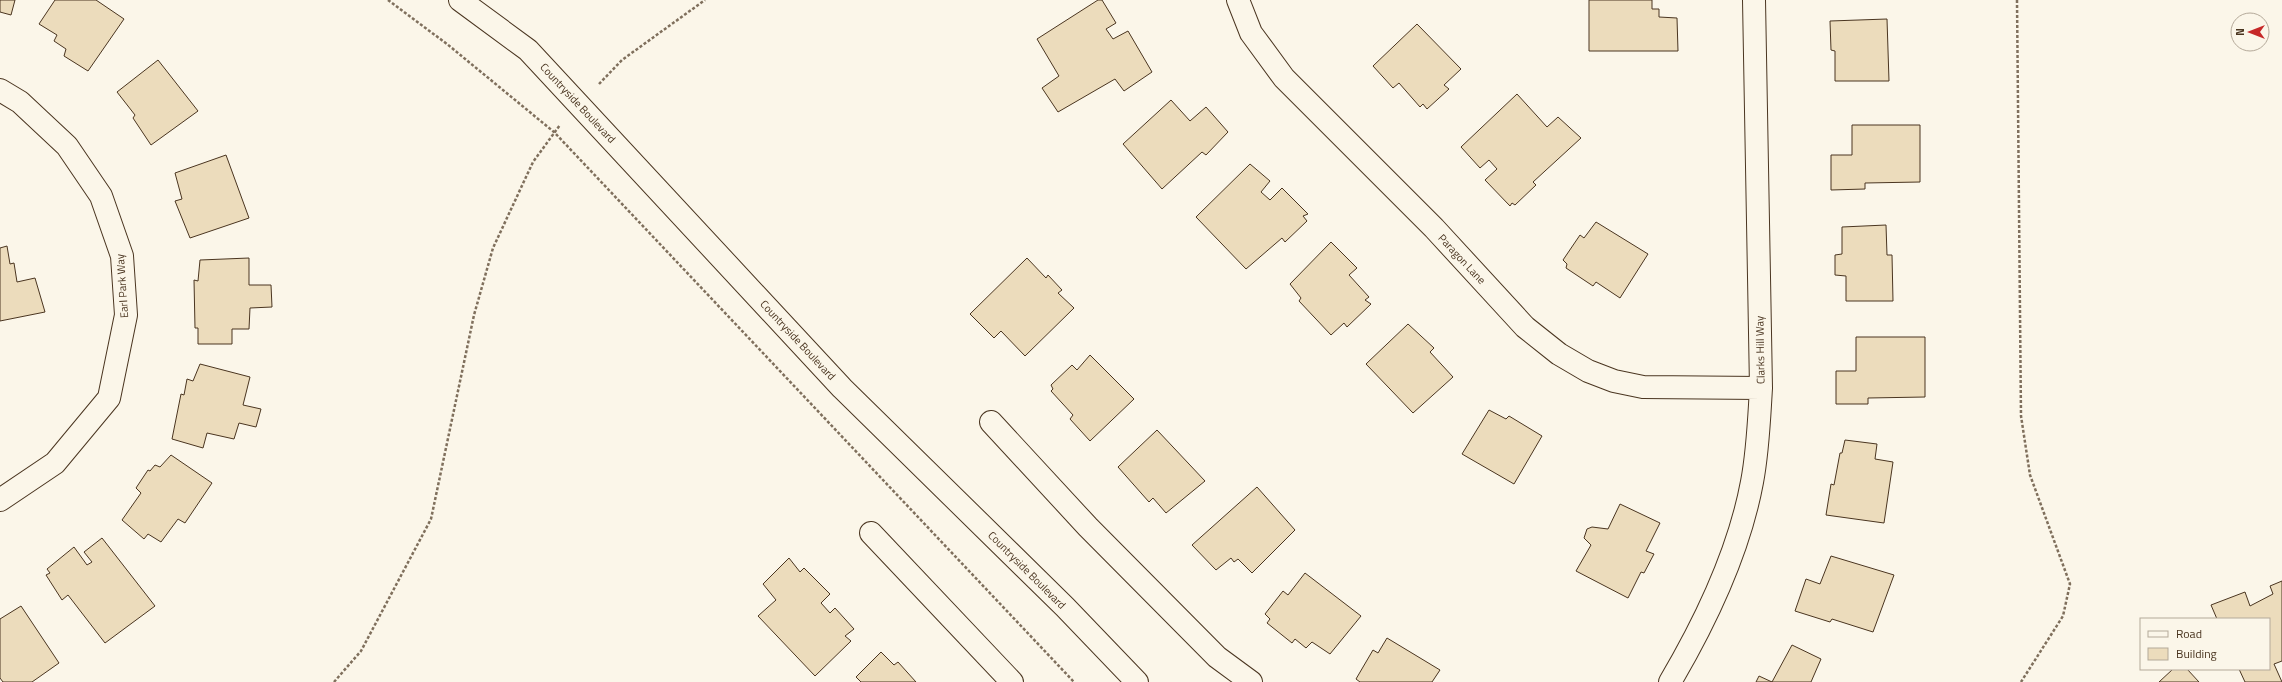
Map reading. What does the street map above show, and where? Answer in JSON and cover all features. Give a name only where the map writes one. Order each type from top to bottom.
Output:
[{"type":"street","name":"Countryside Boulevard","points":[[460,0],[528,50],[842,388],[1060,602],[1137,682]]},
{"type":"street","name":"Paragon Lane","points":[[1238,0],[1251,33],[1284,78],[1434,228],[1525,327],[1559,354],[1588,371],[1614,382],[1643,387],[1761,388]]},
{"type":"street","name":"Clarks Hill Way","points":[[1670,682],[1716,595],[1734,548],[1752,484],[1758,442],[1761,388],[1754,0]]},
{"type":"street","name":"Earl Park Way","points":[[0,90],[20,102],[67,146],[101,196],[122,256],[126,315],[109,398],[54,463],[0,500]]},
{"type":"street","points":[[991,422],[1088,528],[1217,657],[1251,682]]},
{"type":"street","points":[[871,533],[1012,682]]},
{"type":"path","points":[[388,0],[446,44],[554,132],[1074,682]]},
{"type":"path","points":[[334,682],[361,650],[431,519],[474,315],[493,248],[533,162],[554,132],[622,60],[705,0]]},
{"type":"path","points":[[2017,0],[2021,416],[2030,475],[2070,584],[2063,616],[2021,682]]},
{"type":"building","points":[[0,0],[15,0],[11,15],[0,12]]},
{"type":"building","points":[[55,0],[96,0],[124,19],[88,71],[64,56],[66,49],[54,41],[57,35],[39,24]]},
{"type":"building","points":[[1098,0],[1102,0],[1116,23],[1106,29],[1113,39],[1128,31],[1152,72],[1124,91],[1115,79],[1058,112],[1042,88],[1059,76],[1037,39]]},
{"type":"building","points":[[1589,0],[1652,0],[1652,9],[1659,9],[1659,17],[1677,18],[1678,51],[1589,51]]},
{"type":"building","points":[[1887,19],[1889,81],[1835,81],[1835,51],[1831,50],[1830,21]]},
{"type":"building","points":[[1417,24],[1461,69],[1444,85],[1449,89],[1427,109],[1423,104],[1420,107],[1399,83],[1393,88],[1373,66]]},
{"type":"building","points":[[158,60],[198,111],[151,145],[133,118],[135,115],[117,92]]},
{"type":"building","points":[[1517,94],[1547,127],[1558,117],[1581,138],[1533,182],[1536,185],[1515,205],[1512,203],[1510,206],[1485,180],[1497,169],[1489,160],[1480,168],[1461,147]]},
{"type":"building","points":[[1171,100],[1190,121],[1206,107],[1228,132],[1206,155],[1202,152],[1162,189],[1123,144]]},
{"type":"building","points":[[1852,125],[1920,125],[1920,182],[1865,183],[1865,189],[1831,190],[1831,155],[1852,155]]},
{"type":"building","points":[[226,155],[249,218],[190,238],[175,201],[182,199],[175,173]]},
{"type":"building","points":[[1250,164],[1270,181],[1261,192],[1270,200],[1282,188],[1308,214],[1303,216],[1307,221],[1285,242],[1282,238],[1246,269],[1196,217]]},
{"type":"building","points":[[1596,222],[1648,254],[1620,298],[1596,282],[1593,286],[1566,268],[1567,264],[1563,260],[1580,235],[1584,238]]},
{"type":"building","points":[[1886,225],[1887,255],[1892,255],[1893,301],[1846,301],[1846,276],[1835,275],[1835,255],[1842,254],[1842,227]]},
{"type":"building","points":[[1331,242],[1357,268],[1349,275],[1369,297],[1365,300],[1371,304],[1347,327],[1344,323],[1331,335],[1299,301],[1301,298],[1290,284]]},
{"type":"building","points":[[7,246],[10,264],[14,263],[17,282],[35,278],[45,312],[0,321],[0,248]]},
{"type":"building","points":[[249,258],[249,285],[271,285],[272,307],[250,308],[249,329],[232,329],[232,344],[198,344],[198,328],[195,328],[194,280],[198,281],[200,260]]},
{"type":"building","points":[[1027,258],[1046,278],[1048,275],[1062,290],[1058,293],[1074,308],[1025,356],[1001,331],[994,338],[970,314]]},
{"type":"building","points":[[1408,324],[1434,348],[1430,352],[1453,377],[1413,413],[1366,364]]},
{"type":"building","points":[[1856,337],[1925,337],[1925,397],[1868,398],[1868,404],[1836,404],[1836,371],[1856,371]]},
{"type":"building","points":[[1090,355],[1134,399],[1090,441],[1070,419],[1073,415],[1051,391],[1053,389],[1051,385],[1072,365],[1077,370]]},
{"type":"building","points":[[200,364],[250,377],[243,405],[261,409],[256,427],[239,423],[234,439],[207,433],[203,448],[172,439],[181,394],[184,395],[187,379],[193,381]]},
{"type":"building","points":[[1489,410],[1506,419],[1509,416],[1542,436],[1514,484],[1462,454]]},
{"type":"building","points":[[1157,430],[1205,481],[1166,513],[1153,498],[1149,502],[1118,467]]},
{"type":"building","points":[[1845,440],[1877,444],[1875,459],[1893,462],[1884,523],[1826,515],[1831,484],[1834,485],[1840,453],[1842,453]]},
{"type":"building","points":[[171,455],[212,483],[185,523],[178,519],[161,542],[148,534],[144,539],[122,520],[141,493],[136,488],[148,470],[150,471],[155,465],[160,467]]},
{"type":"building","points":[[1257,487],[1295,530],[1252,573],[1238,559],[1234,562],[1231,558],[1216,570],[1192,545]]},
{"type":"building","points":[[1620,504],[1660,523],[1646,551],[1654,554],[1644,573],[1641,572],[1628,598],[1576,571],[1591,545],[1584,538],[1587,529],[1592,527],[1608,529]]},
{"type":"building","points":[[102,538],[155,606],[105,643],[68,595],[62,600],[46,575],[50,573],[47,569],[74,547],[87,565],[92,562],[84,552]]},
{"type":"building","points":[[1831,556],[1894,575],[1873,632],[1832,619],[1830,622],[1795,611],[1806,579],[1820,584]]},
{"type":"building","points":[[789,558],[800,572],[804,568],[830,594],[821,603],[830,613],[835,608],[854,629],[845,636],[851,641],[815,676],[758,616],[776,600],[763,584]]},
{"type":"building","points":[[1305,573],[1361,616],[1330,654],[1312,642],[1306,648],[1295,639],[1292,643],[1267,623],[1270,619],[1265,614],[1283,591],[1288,595]]},
{"type":"building","points":[[2282,581],[2282,661],[2274,664],[2282,682],[2245,682],[2239,670],[2270,670],[2270,618],[2217,618],[2211,605],[2245,592],[2250,606],[2273,594],[2270,586]]},
{"type":"building","points":[[21,606],[59,663],[32,682],[3,682],[0,678],[0,619]]},
{"type":"building","points":[[1387,638],[1440,670],[1432,682],[1360,682],[1356,679],[1373,650],[1378,653]]},
{"type":"building","points":[[1792,645],[1821,659],[1811,682],[1772,682]]},
{"type":"building","points":[[881,652],[894,665],[898,662],[916,682],[861,682],[856,677]]},
{"type":"building","points":[[2172,670],[2188,670],[2199,682],[2159,682]]},
{"type":"building","points":[[1759,676],[1772,682],[1756,682]]}]
